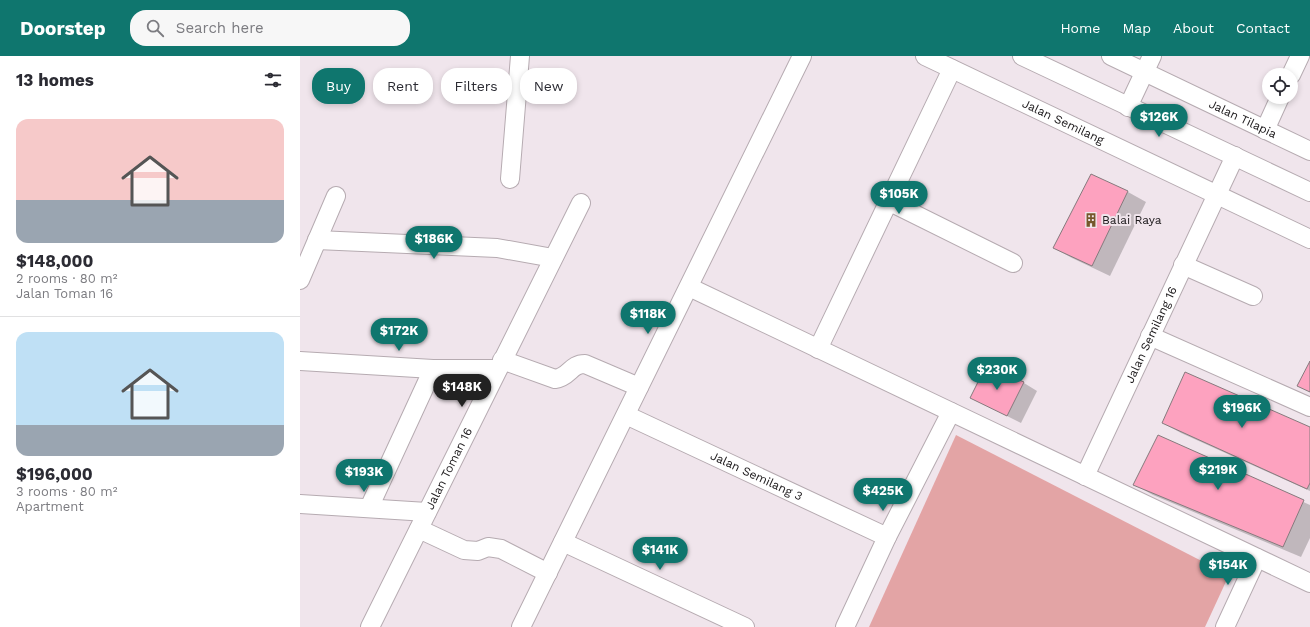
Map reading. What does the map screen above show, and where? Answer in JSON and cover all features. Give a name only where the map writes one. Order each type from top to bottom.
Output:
[{"type":"street","points":[[510,179],[520,56]]},
{"type":"street","points":[[521,627],[802,56]]},
{"type":"street","name":"Jalan Semilang","points":[[925,56],[1310,239]]},
{"type":"street","points":[[1022,56],[1310,192]]},
{"type":"street","name":"Jalan Tilapia","points":[[1111,56],[1310,152]]},
{"type":"street","points":[[1128,107],[1152,56]]},
{"type":"street","points":[[1294,68],[1300,56]]},
{"type":"street","points":[[818,348],[952,69]]},
{"type":"street","points":[[1265,130],[1277,104]]},
{"type":"street","name":"Jalan Semilang 16","points":[[1085,476],[1234,156]]},
{"type":"street","points":[[300,280],[336,196]]},
{"type":"street","points":[[888,201],[1013,263]]},
{"type":"street","name":"Jalan Toman 16","points":[[370,627],[580,203]]},
{"type":"street","points":[[318,240],[497,248],[553,258]]},
{"type":"street","points":[[1183,265],[1253,296]]},
{"type":"street","points":[[689,287],[1310,583]]},
{"type":"street","points":[[1150,336],[1310,407]]},
{"type":"street","points":[[300,361],[433,369],[500,365],[555,379],[562,378],[576,365],[585,364],[639,387]]},
{"type":"street","points":[[369,508],[433,369]]},
{"type":"street","points":[[845,627],[887,537],[951,412]]},
{"type":"street","name":"Jalan Semilang 3","points":[[626,415],[887,537]]},
{"type":"street","points":[[300,504],[427,512]]},
{"type":"street","points":[[419,528],[464,550],[478,551],[488,547],[500,549],[548,574]]},
{"type":"street","points":[[563,542],[745,627]]},
{"type":"street","points":[[1225,627],[1257,558]]},
{"type":"shaded area","points":[[956,435],[1229,575],[1205,627],[869,627]]},
{"type":"building","name":"Balai Raya","points":[[1091,174],[1128,191],[1092,266],[1053,248]]},
{"type":"building","points":[[1310,361],[1310,392],[1297,386]]},
{"type":"building","points":[[986,366],[1024,382],[1007,416],[970,398]]},
{"type":"building","points":[[1185,372],[1310,427],[1310,483],[1307,489],[1162,423]]},
{"type":"building","points":[[1158,435],[1304,500],[1283,547],[1133,485]]},
{"type":"place","name":"Balai Raya","points":[[1091,220]]}]
